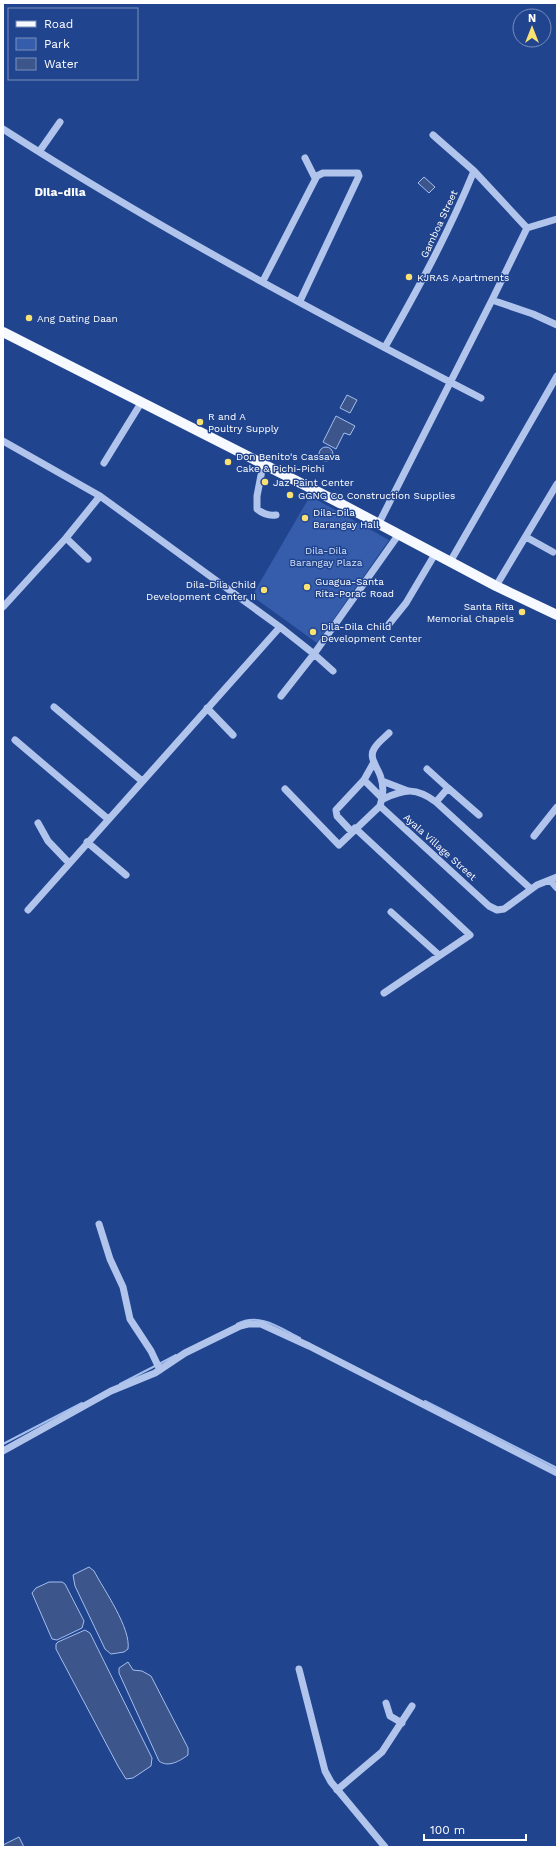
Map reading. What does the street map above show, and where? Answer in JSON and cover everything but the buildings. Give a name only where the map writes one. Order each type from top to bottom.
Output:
[{"type":"main road","points":[[3,332],[379,523],[496,586],[557,615]]},
{"type":"street","points":[[39,152],[60,122]]},
{"type":"street","points":[[3,129],[102,191],[193,244],[481,398]]},
{"type":"street","points":[[433,135],[474,172],[527,228]]},
{"type":"street","points":[[305,158],[316,178]]},
{"type":"street","points":[[263,281],[316,178],[323,173],[355,172],[360,174],[300,301]]},
{"type":"street","name":"Gamboa Street","points":[[385,346],[430,268],[457,212],[474,172]]},
{"type":"street","points":[[379,523],[527,228],[557,219]]},
{"type":"street","points":[[492,300],[533,314],[557,325]]},
{"type":"street","points":[[450,562],[557,376]]},
{"type":"street","points":[[104,463],[141,403]]},
{"type":"street","points":[[3,441],[100,496],[280,627],[333,671]]},
{"type":"street","points":[[263,465],[257,496],[257,509],[261,513],[269,516],[276,515]]},
{"type":"street","points":[[496,586],[557,484]]},
{"type":"street","points":[[3,607],[66,538],[100,496]]},
{"type":"street","points":[[280,696],[314,654],[399,534]]},
{"type":"street","points":[[526,537],[553,552]]},
{"type":"street","points":[[66,538],[88,559]]},
{"type":"street","points":[[389,624],[406,603],[435,554]]},
{"type":"street","points":[[28,910],[280,627]]},
{"type":"street","points":[[54,707],[142,781]]},
{"type":"street","points":[[207,708],[233,735]]},
{"type":"street","points":[[382,803],[382,781],[374,762],[373,750],[389,733]]},
{"type":"street","points":[[15,740],[108,819]]},
{"type":"street","points":[[374,762],[364,780],[336,812],[353,830],[470,935],[384,993]]},
{"type":"street","points":[[427,769],[479,815]]},
{"type":"street","name":"Ayala Village Street","points":[[364,780],[382,803],[493,909],[504,909],[531,889],[557,877]]},
{"type":"street","points":[[382,781],[408,792]]},
{"type":"street","points":[[436,802],[448,788]]},
{"type":"street","points":[[285,789],[338,845],[382,803],[396,793],[422,792],[436,802],[531,889]]},
{"type":"street","points":[[534,836],[557,807]]},
{"type":"street","points":[[38,823],[48,841],[69,863]]},
{"type":"street","points":[[88,842],[126,875]]},
{"type":"street","points":[[550,880],[557,888]]},
{"type":"street","points":[[391,912],[440,954]]},
{"type":"street","points":[[99,1224],[110,1259],[123,1287],[130,1319],[159,1366]]},
{"type":"street","points":[[3,1451],[111,1391],[185,1353],[240,1326],[248,1324],[261,1324],[316,1349],[557,1473]]},
{"type":"street","points":[[299,1669],[325,1771],[337,1790],[385,1847]]},
{"type":"street","points":[[386,1703],[390,1716],[402,1724]]},
{"type":"street","points":[[337,1790],[382,1752],[402,1724],[412,1706]]},
{"type":"green space","name":"Dila-Dila Barangay Plaza","points":[[310,496],[389,540],[317,643],[252,596]]},
{"type":"water","points":[[424,177],[435,187],[429,193],[418,183]]},
{"type":"water","points":[[347,395],[357,400],[350,413],[340,408]]},
{"type":"water","points":[[336,416],[355,426],[350,435],[344,433],[336,449],[323,442]]},
{"type":"water","points":[[326,447],[331,449],[333,454],[331,459],[326,461],[321,459],[319,454],[321,449]]},
{"type":"water","points":[[89,1567],[94,1571],[121,1620],[128,1640],[128,1649],[124,1652],[111,1654],[105,1649],[75,1586],[73,1575]]},
{"type":"water","points":[[49,1582],[62,1582],[65,1584],[84,1621],[82,1628],[57,1640],[52,1639],[32,1593],[36,1588]]},
{"type":"water","points":[[85,1630],[90,1633],[152,1758],[151,1766],[133,1778],[126,1779],[118,1766],[56,1649],[56,1644],[58,1642]]},
{"type":"water","points":[[128,1662],[133,1670],[142,1671],[151,1676],[188,1748],[188,1755],[178,1761],[166,1764],[159,1761],[119,1673],[119,1668]]},
{"type":"water","points":[[19,1837],[24,1847],[3,1847],[3,1845]]},
{"type":"waterway","points":[[237,1324],[245,1321],[261,1321],[277,1326],[300,1338]]},
{"type":"waterway","points":[[159,1364],[176,1355]]},
{"type":"waterway","points":[[120,1384],[155,1366]]},
{"type":"waterway","points":[[425,1401],[557,1468]]},
{"type":"waterway","points":[[3,1444],[82,1403]]},
{"type":"place","name":"KJRAS Apartments","points":[[409,277]]},
{"type":"place","name":"Ang Dating Daan","points":[[29,318]]},
{"type":"place","name":"R and A Poultry Supply","points":[[200,422]]},
{"type":"place","name":"Don Benito's Cassava Cake & Pichi-Pichi","points":[[228,462]]},
{"type":"place","name":"Jaz Paint Center","points":[[265,482]]},
{"type":"place","name":"GGNG Co Construction Supplies","points":[[290,495]]},
{"type":"place","name":"Dila-Dila Barangay Hall","points":[[305,518]]},
{"type":"place","name":"Guagua-Santa Rita-Porac Road","points":[[307,587]]},
{"type":"place","name":"Dila-Dila Child Development Center II","points":[[264,590]]},
{"type":"place","name":"Santa Rita Memorial Chapels","points":[[522,612]]},
{"type":"place","name":"Dila-Dila Child Development Center","points":[[313,632]]},
{"type":"district","name":"Dila-dila","points":[[60,192]]}]
